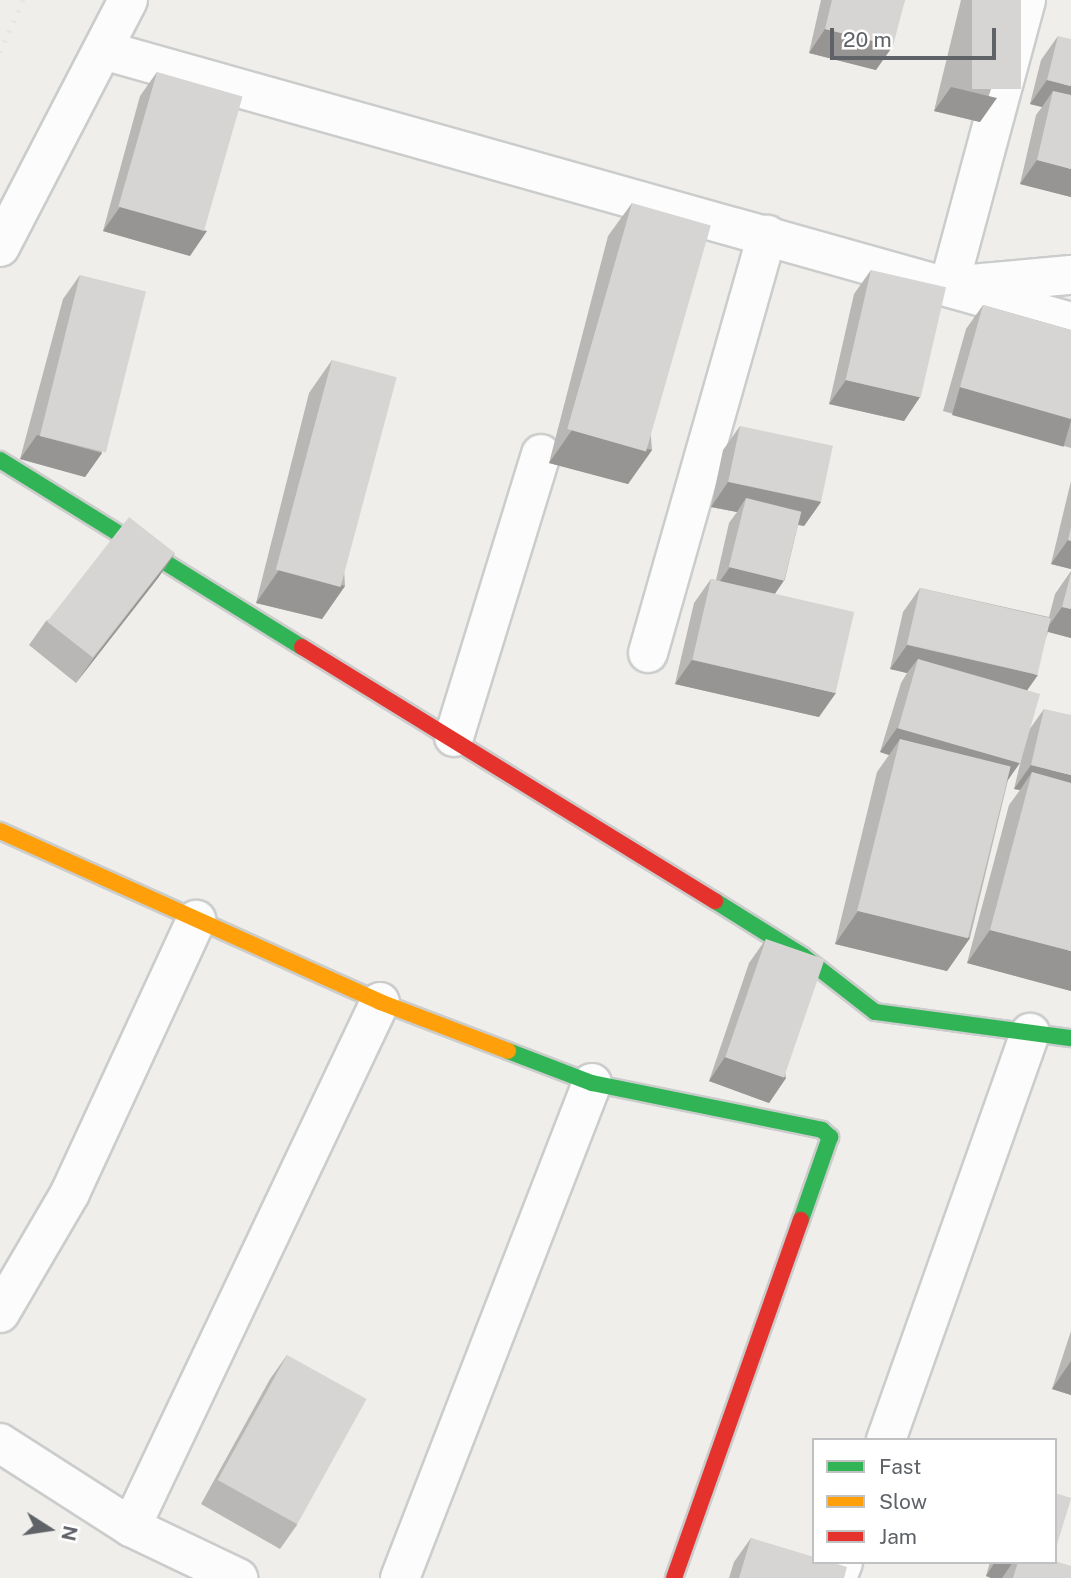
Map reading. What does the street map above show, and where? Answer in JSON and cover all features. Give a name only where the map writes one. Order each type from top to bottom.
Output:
[{"type":"street","points":[[0,247],[128,0]]},
{"type":"street","points":[[949,286],[1026,0]]},
{"type":"street","points":[[103,50],[1071,322]]},
{"type":"street","points":[[648,653],[767,235]]},
{"type":"street","points":[[949,286],[1071,275]]},
{"type":"street","points":[[454,737],[541,454]]},
{"type":"street","points":[[0,460],[454,737],[803,956],[875,1012],[1071,1038]]},
{"type":"street","points":[[0,831],[380,1002],[593,1083],[822,1130],[830,1137],[674,1578]]},
{"type":"street","points":[[0,1313],[70,1193],[196,920]]},
{"type":"street","points":[[131,1527],[380,1002]]},
{"type":"street","points":[[887,1438],[1030,1033]]},
{"type":"street","points":[[400,1578],[593,1083]]},
{"type":"street","points":[[0,1443],[131,1527],[239,1578]]},
{"type":"building","points":[[832,0],[905,0],[893,46],[825,29]]},
{"type":"building","points":[[972,0],[1021,0],[1021,89],[972,89]]},
{"type":"building","points":[[1058,36],[1071,39],[1071,86],[1047,80]]},
{"type":"building","points":[[157,72],[243,97],[204,231],[118,207]]},
{"type":"building","points":[[1053,91],[1071,95],[1071,169],[1037,160]]},
{"type":"building","points":[[632,203],[711,226],[646,451],[567,429]]},
{"type":"building","points":[[871,270],[946,287],[921,397],[846,380]]},
{"type":"building","points":[[80,275],[146,291],[106,453],[40,436]]},
{"type":"building","points":[[983,305],[1071,330],[1071,419],[960,387]]},
{"type":"building","points":[[332,360],[397,377],[341,587],[276,570]]},
{"type":"building","points":[[740,426],[833,446],[821,502],[728,482]]},
{"type":"building","points":[[746,498],[801,512],[784,581],[729,567]]},
{"type":"building","points":[[129,517],[175,553],[93,658],[47,622]]},
{"type":"building","points":[[1071,573],[1071,609],[1062,607]]},
{"type":"building","points":[[711,579],[854,612],[836,693],[692,660]]},
{"type":"building","points":[[920,588],[1051,618],[1038,675],[907,645]]},
{"type":"building","points":[[918,659],[1040,694],[1020,763],[898,728]]},
{"type":"building","points":[[1044,709],[1071,715],[1071,775],[1031,765]]},
{"type":"building","points":[[900,739],[1011,767],[968,938],[857,911]]},
{"type":"building","points":[[1032,772],[1071,783],[1071,951],[990,930]]},
{"type":"building","points":[[766,939],[825,959],[784,1077],[725,1057]]},
{"type":"building","points":[[287,1355],[367,1399],[297,1524],[218,1480]]},
{"type":"building","points":[[1057,1494],[1071,1499],[1057,1545]]},
{"type":"building","points":[[751,1538],[812,1556],[812,1564],[837,1564],[847,1567],[844,1578],[739,1578]]},
{"type":"building","points":[[1057,1562],[1071,1566],[1071,1578],[1013,1578],[1017,1564],[1057,1564]]},
{"type":"railway","points":[[0,52],[23,0]]},
{"type":"traffic: fast","points":[[0,460],[302,647]]},
{"type":"traffic: fast","points":[[715,901],[803,956],[875,1012],[1071,1038]]},
{"type":"traffic: fast","points":[[508,1051],[592,1083],[822,1130],[830,1137],[801,1220]]},
{"type":"traffic: slow","points":[[0,831],[380,1002],[508,1051]]},
{"type":"traffic: jam","points":[[302,647],[715,901]]},
{"type":"traffic: jam","points":[[674,1578],[801,1220]]}]
